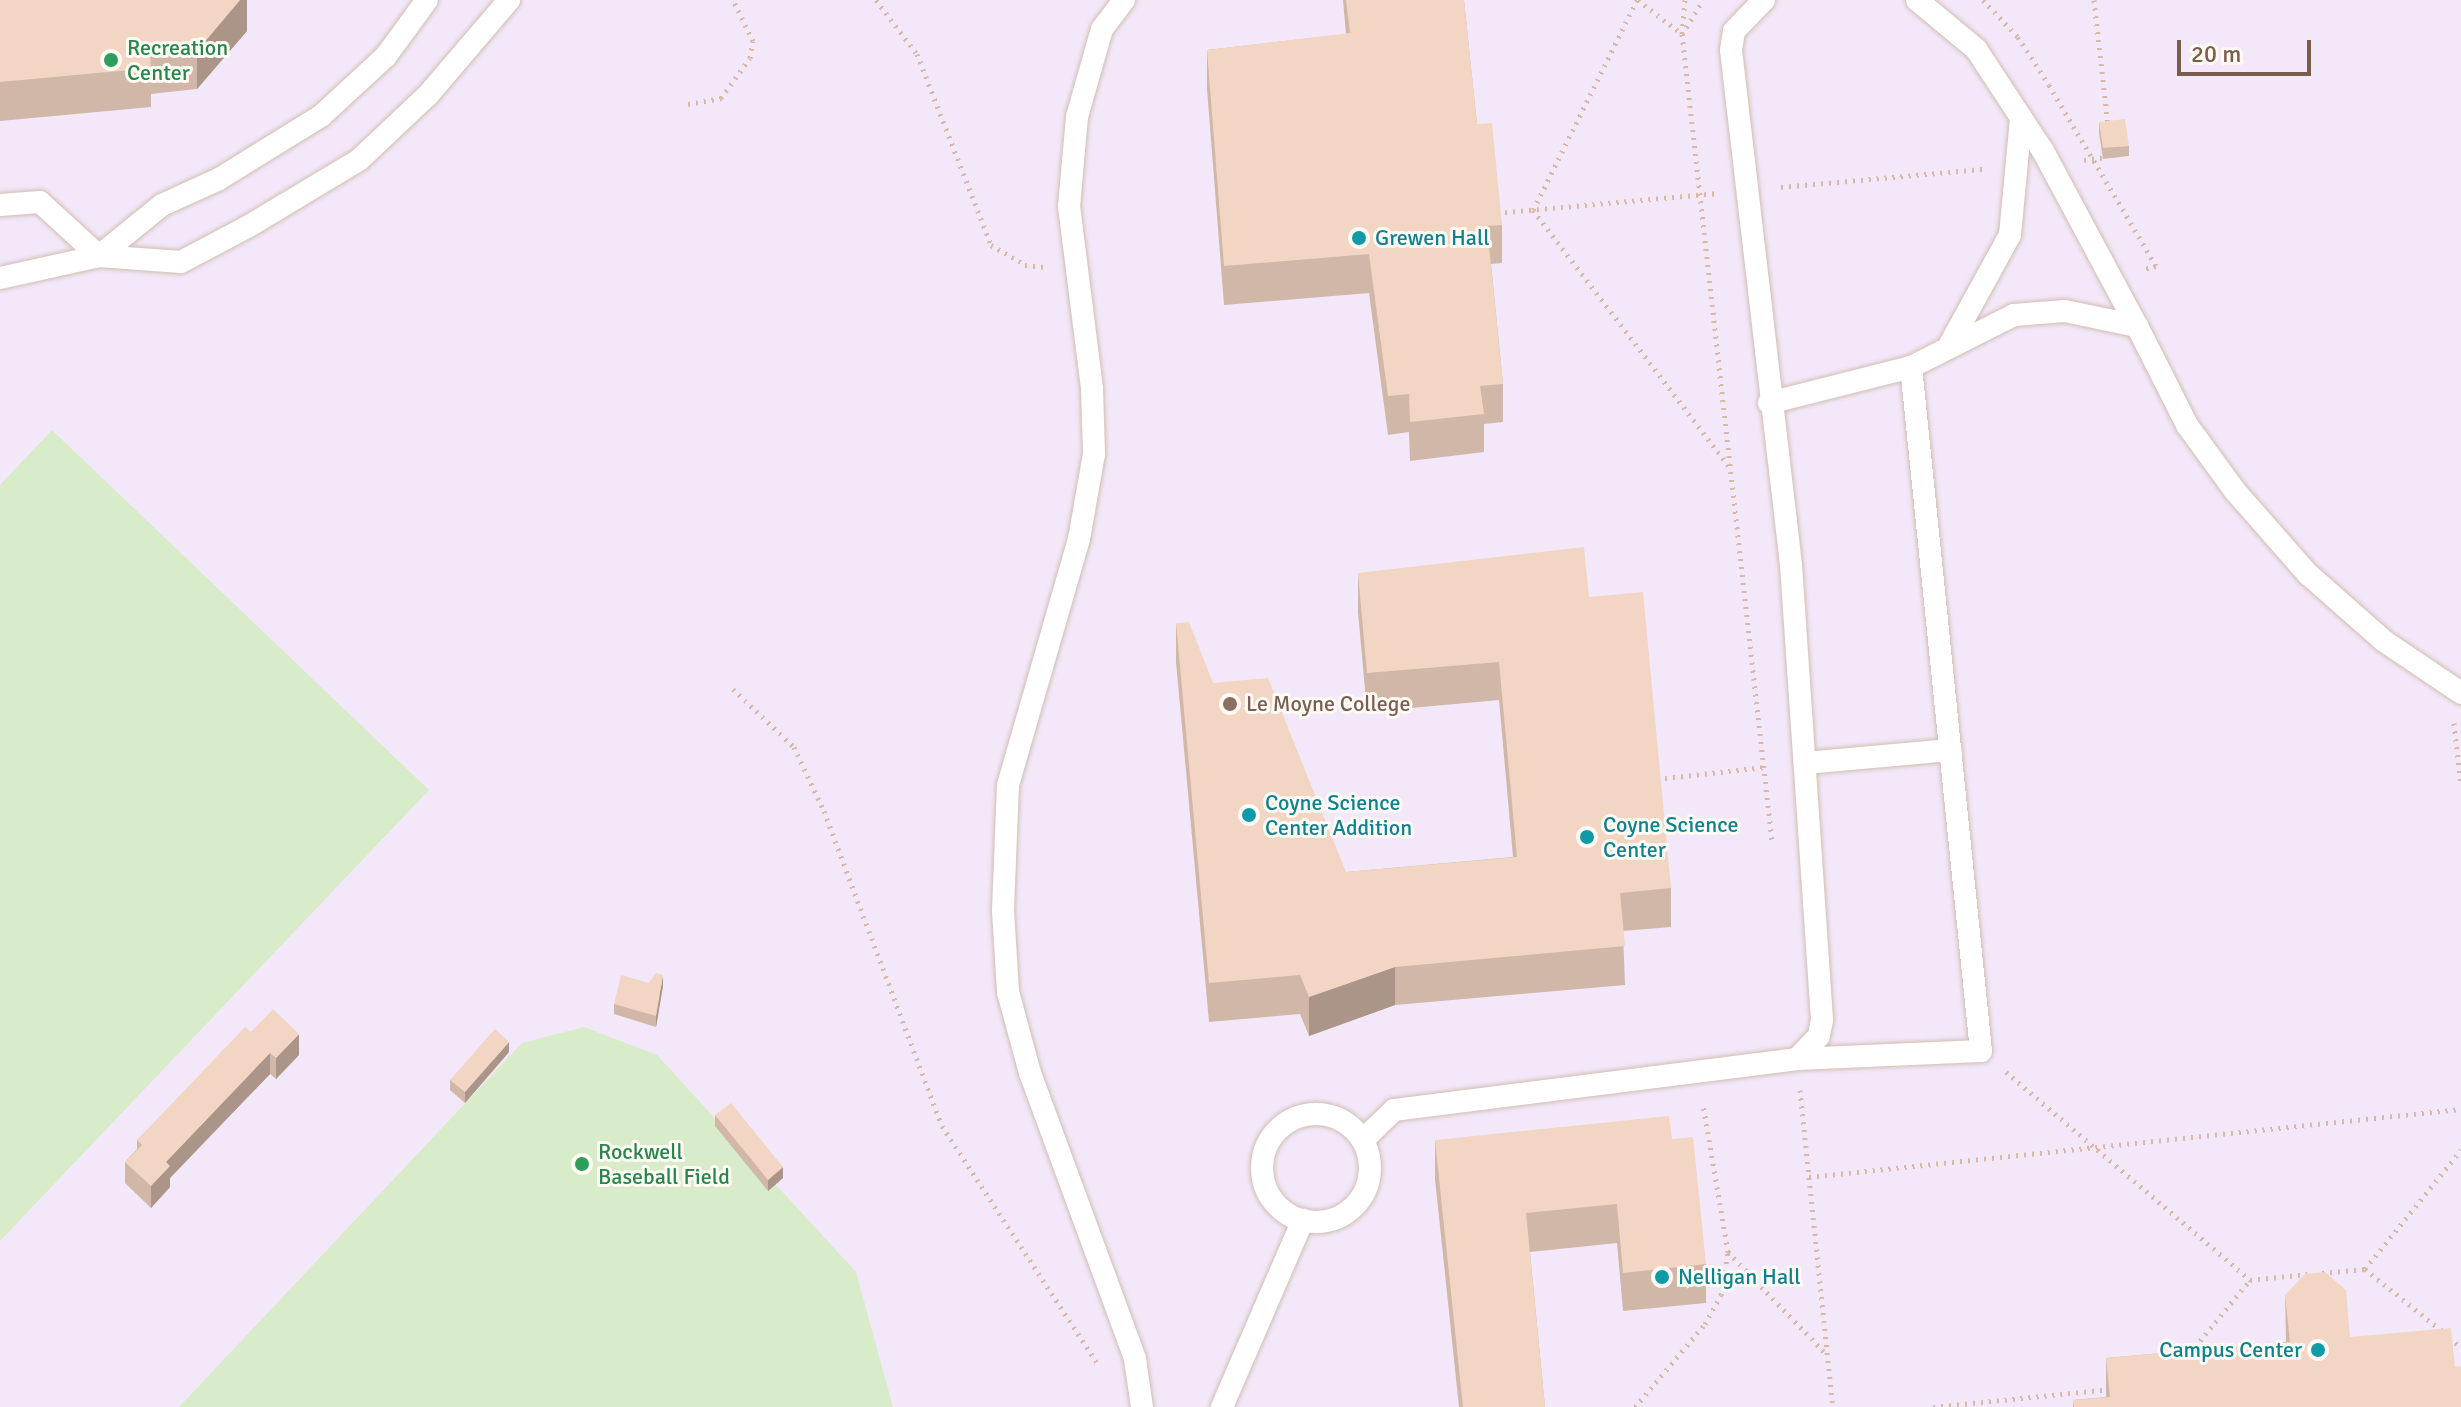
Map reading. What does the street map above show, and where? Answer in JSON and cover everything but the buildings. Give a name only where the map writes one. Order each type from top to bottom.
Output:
[{"type":"lane","points":[[99,256],[162,205],[219,179],[321,116],[386,56],[427,0]]},
{"type":"lane","points":[[0,278],[99,256],[181,262],[359,160],[428,95],[509,0]]},
{"type":"lane","points":[[1124,0],[1102,29],[1077,117],[1069,206],[1092,389],[1094,454],[1079,539],[1008,785],[1003,910],[1008,992],[1030,1073],[1135,1359],[1142,1407]]},
{"type":"lane","points":[[1764,0],[1734,31],[1731,50],[1769,403],[1791,565],[1822,1020],[1819,1036],[1797,1059]]},
{"type":"lane","points":[[1917,0],[1976,49],[2021,118],[2049,163],[2187,425],[2235,491],[2308,574],[2384,641],[2456,690]]},
{"type":"lane","points":[[1950,344],[2010,235],[2019,165],[2021,118]]},
{"type":"lane","points":[[0,205],[40,202],[99,256]]},
{"type":"lane","points":[[1769,403],[1911,367],[1950,344],[2014,315],[2065,311],[2137,326]]},
{"type":"lane","points":[[1363,1140],[1394,1110],[1797,1059],[1981,1051],[1911,367]]},
{"type":"lane","points":[[1805,763],[1950,750]]},
{"type":"lane","points":[[1307,1113],[1331,1114],[1351,1124],[1363,1140],[1371,1165],[1368,1187],[1355,1207],[1336,1219],[1303,1220],[1274,1202],[1263,1182],[1262,1159],[1270,1138],[1286,1121],[1307,1113]]},
{"type":"lane","points":[[1222,1407],[1303,1220]]},
{"type":"path","points":[[688,104],[721,98],[750,58],[753,41],[733,0]]},
{"type":"path","points":[[876,0],[924,68],[991,245],[1025,265],[1078,270]]},
{"type":"path","points":[[1533,210],[1637,0],[1682,34]]},
{"type":"path","points":[[1685,0],[1682,34],[1774,859]]},
{"type":"path","points":[[1682,34],[1703,0]]},
{"type":"path","points":[[2094,0],[2110,140]]},
{"type":"path","points":[[2049,163],[2112,156]]},
{"type":"path","points":[[1497,213],[2019,165]]},
{"type":"path","points":[[1533,210],[1731,469]]},
{"type":"path","points":[[733,689],[794,747],[824,811],[942,1126],[1103,1371],[1135,1359]]},
{"type":"path","points":[[2456,690],[2461,785]]},
{"type":"path","points":[[1657,779],[1764,767]]},
{"type":"path","points":[[1981,1051],[2250,1280]]},
{"type":"path","points":[[1797,1059],[1833,1407]]},
{"type":"path","points":[[1635,1407],[1705,1324],[1721,1295],[1728,1252],[1698,1072]]},
{"type":"path","points":[[1809,1177],[2461,1109]]},
{"type":"path","points":[[2365,1269],[2461,1150]]},
{"type":"path","points":[[1728,1252],[1827,1355]]},
{"type":"path","points":[[2183,1361],[2250,1280],[2365,1269],[2461,1347]]},
{"type":"path","points":[[1933,1407],[2118,1389]]},
{"type":"shaded area","name":"Le Moyne College","points":[[0,0],[2461,0],[2461,1407],[0,1407]]},
{"type":"green space","points":[[52,430],[429,790],[0,1241],[0,485]]},
{"type":"green space","name":"Rockwell Baseball Field","points":[[584,1027],[657,1055],[856,1272],[893,1407],[179,1407],[522,1043]]},
{"type":"place","name":"Recreation Center","points":[[111,60]]},
{"type":"place","name":"Grewen Hall","points":[[1359,238]]},
{"type":"place","name":"Le Moyne College","points":[[1230,704]]},
{"type":"place","name":"Coyne Science Center Addition","points":[[1249,815]]},
{"type":"place","name":"Coyne Science Center","points":[[1587,837]]},
{"type":"place","name":"Rockwell Baseball Field","points":[[582,1164]]},
{"type":"place","name":"Nelligan Hall","points":[[1662,1277]]},
{"type":"place","name":"Campus Center","points":[[2318,1350]]}]
